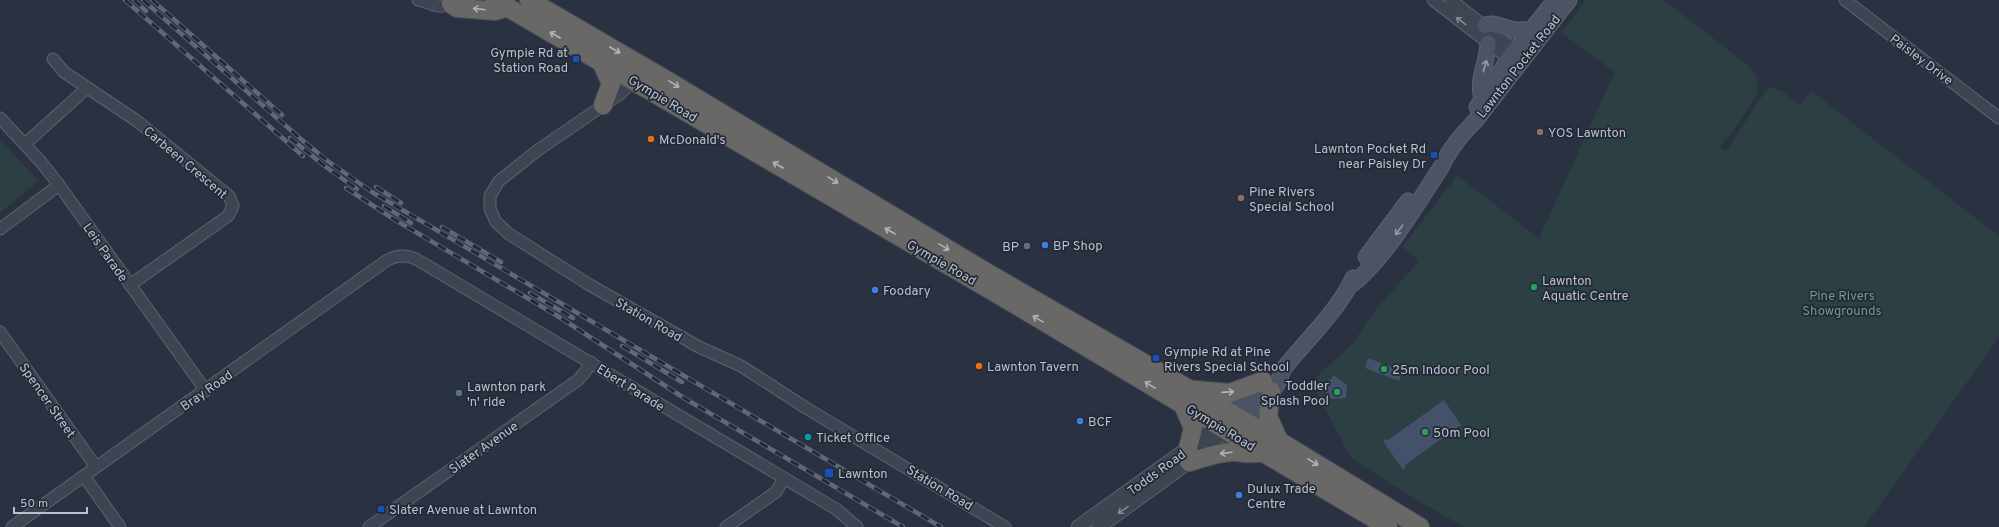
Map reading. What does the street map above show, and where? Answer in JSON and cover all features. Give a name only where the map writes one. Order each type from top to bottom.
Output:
[{"type":"highway","name":"Gympie Road","points":[[529,0],[637,72],[1187,398],[1235,416],[1279,441],[1420,527]]},
{"type":"highway","points":[[455,2],[457,8],[495,11],[501,4]]},
{"type":"highway","name":"Gympie Road","points":[[501,4],[601,61],[637,72]]},
{"type":"highway","points":[[601,61],[611,84],[603,105]]},
{"type":"highway","points":[[1262,452],[1251,454],[1232,452],[1189,455],[1193,428],[1187,398],[1230,393],[1267,386],[1268,416],[1279,441]]},
{"type":"highway","name":"Gympie Road","points":[[1187,398],[1221,428],[1388,527]]},
{"type":"main road","name":"Lawnton Pocket Road","points":[[1235,416],[1267,386],[1279,380],[1283,369],[1350,286],[1362,277],[1400,229],[1441,167],[1446,156],[1465,131],[1476,120],[1518,57],[1532,30],[1555,0]]},
{"type":"main road","name":"Lawnton Pocket Road","points":[[1465,131],[1482,98],[1569,0]]},
{"type":"main road","points":[[1485,26],[1493,24],[1514,30],[1532,30]]},
{"type":"main road","points":[[1482,98],[1479,88],[1488,54],[1488,43]]},
{"type":"main road","name":"Todds Road","points":[[1221,428],[1235,416]]},
{"type":"street","points":[[423,0],[432,6],[444,7],[455,2]]},
{"type":"street","points":[[1433,0],[1504,56],[1518,57]]},
{"type":"street","points":[[1451,0],[1485,26],[1518,57]]},
{"type":"street","name":"Paisley Drive","points":[[1845,0],[1999,117]]},
{"type":"street","name":"Carbeen Crescent","points":[[53,59],[64,72],[137,121],[229,196],[233,206],[228,216],[130,285]]},
{"type":"street","name":"Station Road","points":[[637,72],[620,94],[526,160],[499,181],[490,196],[489,204],[492,216],[502,228],[588,284],[699,347],[741,366],[812,412],[1006,527]]},
{"type":"street","points":[[25,144],[87,88]]},
{"type":"street","name":"Leis Parade","points":[[0,118],[25,144],[59,186],[206,390]]},
{"type":"street","points":[[0,229],[59,186]]},
{"type":"street","name":"Ebert Parade","points":[[400,256],[416,259],[591,362],[836,509],[856,527]]},
{"type":"street","name":"Bray Road","points":[[12,527],[386,261],[400,256]]},
{"type":"street","name":"Spencer Street","points":[[0,332],[96,467]]},
{"type":"street","name":"Slater Avenue","points":[[369,527],[578,380],[591,362]]},
{"type":"street","name":"Todds Road","points":[[1099,527],[1221,428]]},
{"type":"street","name":"Todds Road","points":[[1078,527],[1189,455]]},
{"type":"street","points":[[84,476],[120,527]]},
{"type":"street","points":[[726,527],[776,492],[784,478]]},
{"type":"green space","name":"Pine Rivers Showgrounds","points":[[1586,0],[1664,0],[1745,63],[1756,75],[1758,92],[1741,120],[1720,147],[1726,151],[1767,89],[1771,88],[1780,91],[1800,106],[1811,91],[1999,236],[1999,337],[1864,527],[1464,527],[1412,497],[1351,458],[1311,382],[1353,343],[1373,313],[1419,261],[1402,247],[1457,176],[1539,238],[1615,72],[1561,33]]},
{"type":"green space","points":[[0,139],[38,181],[0,213]]},
{"type":"water","name":"25m Indoor Pool","points":[[1368,358],[1403,371],[1399,381],[1365,368]]},
{"type":"water","name":"Toddler Splash Pool","points":[[1334,375],[1347,385],[1346,398],[1331,399],[1323,387]]},
{"type":"water","name":"50m Pool","points":[[1444,400],[1461,425],[1405,465],[1406,467],[1403,470],[1383,441],[1386,439],[1388,440]]},
{"type":"railway","points":[[125,0],[303,156]]},
{"type":"railway","points":[[134,0],[146,11]]},
{"type":"railway","points":[[143,0],[302,140],[329,162],[372,192],[941,527]]},
{"type":"railway","points":[[152,0],[282,115]]},
{"type":"railway","points":[[290,138],[326,167],[357,189]]},
{"type":"railway","points":[[376,187],[401,203]]},
{"type":"railway","points":[[346,188],[392,218],[556,315],[684,398],[903,527]]},
{"type":"railway","points":[[384,206],[411,223]]},
{"type":"railway","points":[[442,227],[501,262]]},
{"type":"railway","points":[[530,293],[573,318]]},
{"type":"railway","points":[[622,346],[682,382]]},
{"type":"place","name":"Gympie Rd at Station Road","points":[[576,59]]},
{"type":"place","name":"YOS Lawnton","points":[[1540,132]]},
{"type":"place","name":"McDonald's","points":[[651,139]]},
{"type":"place","name":"Lawnton Pocket Rd near Paisley Dr","points":[[1434,155]]},
{"type":"place","name":"Pine Rivers Special School","points":[[1241,198]]},
{"type":"place","name":"BP Shop","points":[[1045,245]]},
{"type":"place","name":"BP","points":[[1027,246]]},
{"type":"place","name":"Lawnton Aquatic Centre","points":[[1534,287]]},
{"type":"place","name":"Foodary","points":[[875,290]]},
{"type":"place","name":"Gympie Rd at Pine Rivers Special School","points":[[1156,358]]},
{"type":"place","name":"Lawnton Tavern","points":[[979,366]]},
{"type":"place","name":"25m Indoor Pool","points":[[1384,369]]},
{"type":"place","name":"Toddler Splash Pool","points":[[1337,392]]},
{"type":"place","name":"Lawnton park 'n' ride","points":[[459,393]]},
{"type":"place","name":"BCF","points":[[1080,421]]},
{"type":"place","name":"50m Pool","points":[[1425,432]]},
{"type":"place","name":"Ticket Office","points":[[808,437]]},
{"type":"place","name":"Lawnton","points":[[829,473]]},
{"type":"place","name":"Dulux Trade Centre","points":[[1239,495]]},
{"type":"place","name":"Slater Avenue at Lawnton","points":[[381,509]]}]
